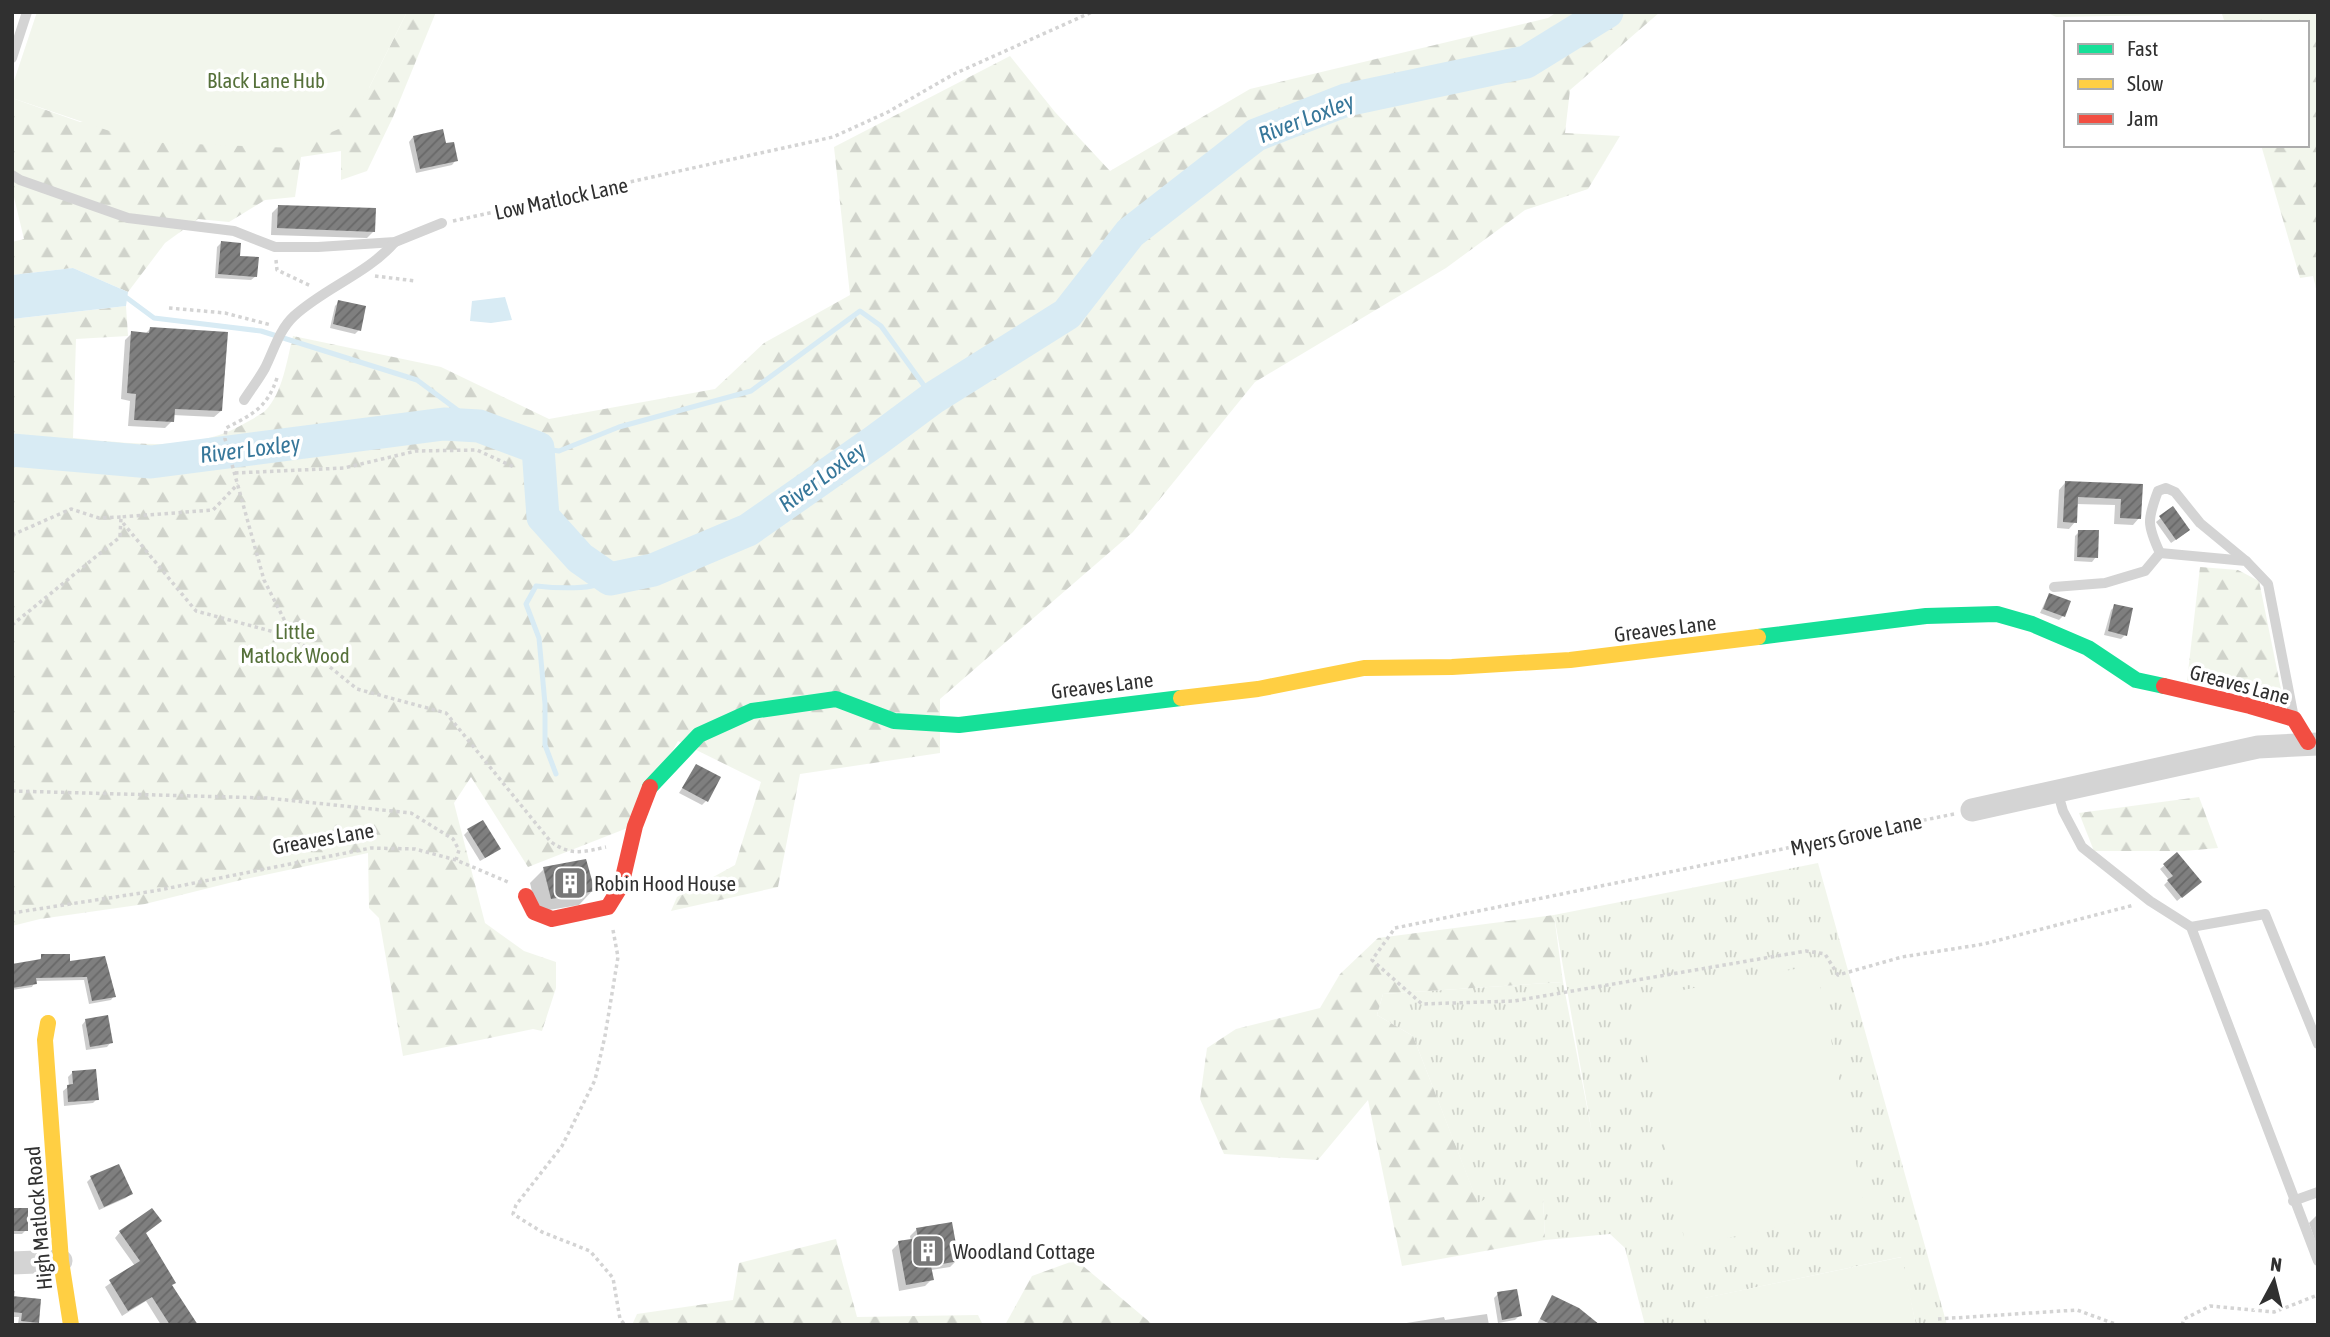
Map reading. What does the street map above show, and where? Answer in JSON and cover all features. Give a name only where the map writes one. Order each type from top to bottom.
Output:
[{"type":"street","name":"Greaves Lane","points":[[608,907],[621,886],[632,840],[650,786],[699,735],[752,711],[836,699],[894,721],[959,725],[1258,689],[1364,668],[1452,667],[1570,660],[1926,616],[1997,614],[2032,624],[2088,648],[2136,680],[2294,719],[2313,743]]},
{"type":"street","points":[[1972,810],[2259,747],[2313,743]]},
{"type":"street","points":[[526,896],[534,912],[552,919],[608,907]]},
{"type":"street","name":"High Matlock Road","points":[[48,1023],[45,1040],[61,1261],[71,1325]]},
{"type":"street","points":[[12,1263],[61,1261]]},
{"type":"lane","points":[[12,58],[27,12]]},
{"type":"lane","points":[[12,175],[128,218],[234,231],[275,247],[396,242],[442,223]]},
{"type":"lane","points":[[244,400],[265,369],[280,335],[293,317],[326,292],[363,271],[396,242]]},
{"type":"lane","points":[[2160,553],[2150,531],[2148,517],[2158,491],[2166,488],[2175,492],[2200,523],[2246,561],[2268,584],[2294,719]]},
{"type":"lane","points":[[2160,553],[2246,561]]},
{"type":"lane","points":[[2054,587],[2105,583],[2119,579],[2145,570],[2160,553]]},
{"type":"lane","points":[[2057,790],[2063,811],[2082,847],[2150,901],[2191,927],[2318,1261]]},
{"type":"lane","points":[[2191,927],[2265,914],[2318,1044]]},
{"type":"lane","points":[[2293,1201],[2318,1192]]},
{"type":"path","name":"Low Matlock Lane","points":[[442,223],[833,137],[888,113],[954,74],[1092,12]]},
{"type":"path","points":[[275,247],[277,270],[326,292]]},
{"type":"path","points":[[363,271],[377,278],[416,281]]},
{"type":"path","points":[[169,308],[225,313],[280,335]]},
{"type":"path","points":[[225,439],[264,580],[293,637],[357,689],[446,713],[551,842],[564,851],[584,852],[632,840]]},
{"type":"path","points":[[234,471],[344,468],[416,451],[477,450],[514,467]]},
{"type":"path","points":[[12,535],[71,509],[99,518],[122,520],[213,510],[237,484]]},
{"type":"path","points":[[12,625],[120,537],[122,520]]},
{"type":"path","points":[[122,520],[196,611],[293,637]]},
{"type":"path","points":[[12,791],[267,798],[411,813],[453,839],[460,850],[456,860]]},
{"type":"path","name":"Myers Grove Lane","points":[[1972,810],[1395,928],[1372,960],[1422,1004],[1514,1001],[1807,951],[1825,954],[1838,975],[1902,957],[1984,944],[2150,901]]},
{"type":"path","name":"Greaves Lane","points":[[12,913],[154,891],[371,848],[415,849],[456,860],[501,878],[516,886],[526,896]]},
{"type":"path","points":[[608,907],[618,957],[595,1080],[562,1146],[516,1205],[513,1214],[542,1232],[590,1251],[612,1278],[620,1319],[625,1325]]},
{"type":"path","points":[[2182,1325],[2184,1318],[2210,1306],[2274,1312],[2318,1295]]},
{"type":"path","points":[[1938,1319],[2077,1310],[2118,1325]]},
{"type":"green space","name":"Black Lane Hub","points":[[37,12],[407,12],[369,88],[341,128],[295,148],[142,142],[12,98],[12,87]]},
{"type":"green space","points":[[407,12],[436,12],[393,117],[367,171],[341,180],[341,151],[301,157],[295,197],[265,200],[229,222],[198,219],[165,243],[128,292],[73,268],[12,275],[12,242],[24,239],[12,189],[12,98],[80,122],[369,88]]},
{"type":"green space","name":"Little Matlock Wood","points":[[1557,12],[1660,12],[1570,90],[1565,133],[1620,136],[1588,189],[1525,210],[1446,268],[1255,382],[1133,532],[940,699],[940,753],[800,774],[778,887],[671,911],[677,897],[735,865],[761,782],[678,741],[630,827],[528,867],[471,777],[454,803],[485,923],[524,951],[556,962],[556,988],[542,1031],[533,1029],[403,1056],[379,918],[369,908],[368,853],[145,904],[40,919],[12,926],[12,319],[126,306],[128,336],[76,339],[73,438],[162,444],[206,439],[227,432],[261,414],[271,404],[283,375],[293,336],[441,367],[549,419],[715,389],[764,343],[850,295],[834,147],[1010,56],[1055,112],[1110,171],[1250,89],[1548,18]]},
{"type":"green space","points":[[2046,12],[2318,12],[2318,296],[2313,276],[2300,278],[2262,147],[2309,147],[2309,21],[2224,21],[2222,14],[2056,17]]},
{"type":"green space","points":[[2200,567],[2238,570],[2259,581],[2284,704],[2187,681]]},
{"type":"green space","points":[[2199,797],[2218,848],[2184,851],[2094,851],[2079,813]]},
{"type":"green space","points":[[1818,863],[1947,1325],[1916,1325],[1901,1257],[1705,1298],[1710,1325],[1645,1325],[1625,1248],[1610,1234],[1545,1240],[1543,1198],[1478,1204],[1413,1036],[1377,1015],[1383,994],[1563,982],[1592,1133],[1554,915]]},
{"type":"green space","points":[[1554,915],[1563,982],[1383,994],[1377,1015],[1413,1036],[1478,1203],[1517,1182],[1543,1198],[1545,1240],[1402,1266],[1368,1100],[1318,1160],[1224,1154],[1200,1099],[1207,1048],[1236,1029],[1320,1008],[1340,974],[1378,938]]},
{"type":"green space","points":[[1816,965],[1865,1208],[1686,1247],[1635,999]]},
{"type":"green space","points":[[836,1239],[857,1317],[978,1315],[983,1325],[632,1325],[637,1314],[733,1300],[739,1263]]},
{"type":"green space","points":[[1902,1257],[1916,1325],[1710,1325],[1704,1298]]},
{"type":"green space","points":[[1076,1260],[1152,1324],[1005,1325],[1032,1276]]},
{"type":"shaded area","points":[[73,268],[128,292],[126,306],[12,319],[12,275]]},
{"type":"shaded area","points":[[505,297],[512,320],[491,323],[470,321],[472,301]]},
{"type":"building","points":[[443,129],[446,143],[454,142],[458,161],[420,169],[413,136]]},
{"type":"building","points":[[278,205],[376,208],[375,232],[277,228]]},
{"type":"building","points":[[221,241],[241,243],[240,256],[259,257],[257,277],[218,274]]},
{"type":"building","points":[[338,300],[366,306],[361,331],[333,324]]},
{"type":"building","points":[[150,327],[228,332],[222,411],[175,409],[174,422],[134,420],[136,394],[127,393],[131,331],[149,333]]},
{"type":"building","points":[[2065,481],[2143,484],[2141,519],[2120,518],[2121,499],[2078,497],[2077,523],[2063,522]]},
{"type":"building","points":[[2173,506],[2190,530],[2176,540],[2159,516]]},
{"type":"building","points":[[2078,530],[2099,530],[2098,558],[2077,557]]},
{"type":"building","points":[[2049,593],[2071,601],[2065,617],[2043,609]]},
{"type":"building","points":[[2114,604],[2133,608],[2127,636],[2108,631]]},
{"type":"building","points":[[696,764],[721,777],[708,802],[682,788]]},
{"type":"building","points":[[483,820],[501,849],[485,858],[467,829]]},
{"type":"building","points":[[2177,852],[2202,882],[2182,898],[2167,880],[2173,876],[2163,864]]},
{"type":"building","name":"Robin Hood House","points":[[586,859],[595,891],[551,899],[543,867]]},
{"type":"building","points":[[41,954],[70,954],[70,961],[105,956],[116,997],[92,1001],[87,977],[36,978],[37,984],[12,988],[12,964],[41,959]]},
{"type":"building","points":[[108,1015],[113,1043],[90,1047],[85,1019]]},
{"type":"building","points":[[96,1069],[99,1100],[68,1102],[67,1085],[73,1084],[72,1071]]},
{"type":"building","points":[[119,1164],[133,1194],[104,1207],[90,1176]]},
{"type":"building","points":[[12,1208],[28,1208],[28,1231],[12,1231]]},
{"type":"building","points":[[152,1208],[162,1221],[146,1233],[176,1283],[172,1285],[198,1325],[170,1325],[152,1297],[128,1311],[109,1280],[140,1261],[119,1231]]},
{"type":"building","name":"Woodland Cottage","points":[[952,1222],[959,1261],[931,1266],[934,1280],[906,1285],[898,1241],[918,1238],[916,1228]]},
{"type":"building","points":[[1517,1289],[1522,1316],[1502,1320],[1497,1292]]},
{"type":"building","points":[[1552,1295],[1579,1308],[1600,1325],[1552,1325],[1540,1319]]},
{"type":"building","points":[[12,1296],[41,1299],[39,1323],[21,1321],[22,1313],[12,1312]]},
{"type":"waterway","name":"River Loxley","points":[[12,450],[151,462],[444,424],[479,426],[538,448],[543,517],[580,558],[610,579],[653,570],[748,530],[933,398],[1067,314],[1130,233],[1256,135],[1346,100],[1526,62],[1607,12]]},
{"type":"waterway","points":[[127,298],[154,318],[261,331],[417,380],[479,426]]},
{"type":"waterway","points":[[538,448],[559,451],[619,427],[751,391],[860,311],[881,326],[933,398]]},
{"type":"waterway","points":[[556,774],[545,745],[545,704],[539,638],[526,604],[536,586],[585,587],[610,579]]},
{"type":"traffic: fast","points":[[1758,637],[1926,616],[1997,614],[2032,624],[2088,648],[2136,680],[2164,686]]},
{"type":"traffic: fast","points":[[650,787],[699,735],[752,711],[836,699],[894,721],[959,725],[1181,698]]},
{"type":"traffic: slow","points":[[1181,698],[1258,689],[1364,668],[1452,667],[1570,660],[1758,637]]},
{"type":"traffic: slow","points":[[48,1023],[45,1040],[61,1261],[71,1325]]},
{"type":"traffic: jam","points":[[2164,686],[2294,719],[2308,742]]},
{"type":"traffic: jam","points":[[526,896],[534,912],[552,919],[608,907],[621,886],[635,826],[650,787]]},
{"type":"place","name":"Robin Hood House","points":[[570,883]]},
{"type":"place","name":"Woodland Cottage","points":[[928,1251]]}]
